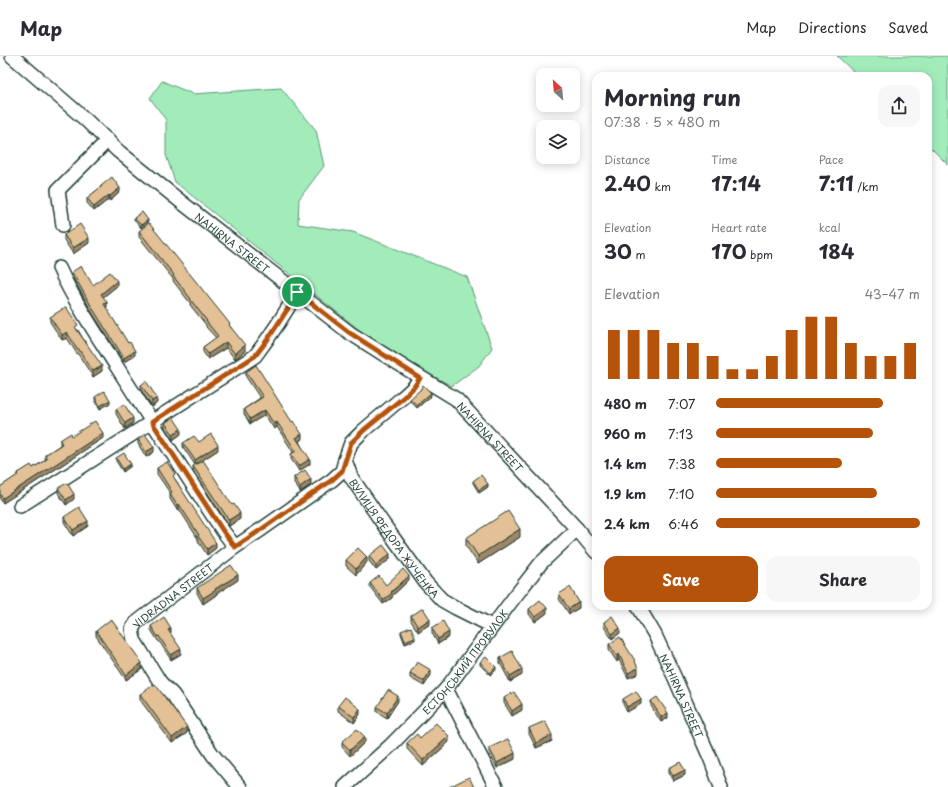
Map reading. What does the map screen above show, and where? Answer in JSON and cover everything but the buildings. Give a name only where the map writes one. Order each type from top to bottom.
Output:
[{"type":"street","name":"NAHIRNA STREET","points":[[12,56],[86,120],[118,151],[350,333],[420,378],[456,399],[577,529],[592,547]]},
{"type":"street","points":[[63,225],[58,190],[108,140]]},
{"type":"street","points":[[59,268],[68,287],[152,422],[235,547]]},
{"type":"street","points":[[20,506],[255,356],[268,339],[297,292]]},
{"type":"street","points":[[345,460],[351,443],[364,430],[404,397],[414,387],[420,378]]},
{"type":"street","name":"VIDRADNA STREET","points":[[240,787],[213,755],[173,695],[160,682],[134,640],[132,629],[136,623],[235,547],[332,480],[342,471],[345,460]]},
{"type":"street","name":"ВУЛИЦЯ ФЕДОРА ЖУЧЕНКА","points":[[345,460],[351,477],[426,583],[442,600],[492,626]]},
{"type":"street","name":"ЕСТОНСЬКИЙ ПРОВУЛОК","points":[[345,787],[390,746],[446,689],[541,563],[577,529]]},
{"type":"street","name":"NAHIRNA STREET","points":[[640,610],[655,635],[674,676],[722,787]]},
{"type":"street","points":[[446,689],[496,787]]},
{"type":"green space","points":[[837,56],[948,56],[948,165],[932,149],[932,72],[854,72]]},
{"type":"green space","points":[[162,81],[193,94],[281,88],[316,130],[324,166],[299,199],[298,224],[353,232],[467,277],[492,348],[479,366],[452,386],[388,353],[175,182],[166,155],[166,120],[150,98]]},
{"type":"route","points":[[297,292],[350,333],[420,378],[414,387],[404,397],[364,430],[351,443],[342,471],[332,480],[235,547],[152,422],[255,356],[268,339],[297,292]]}]
